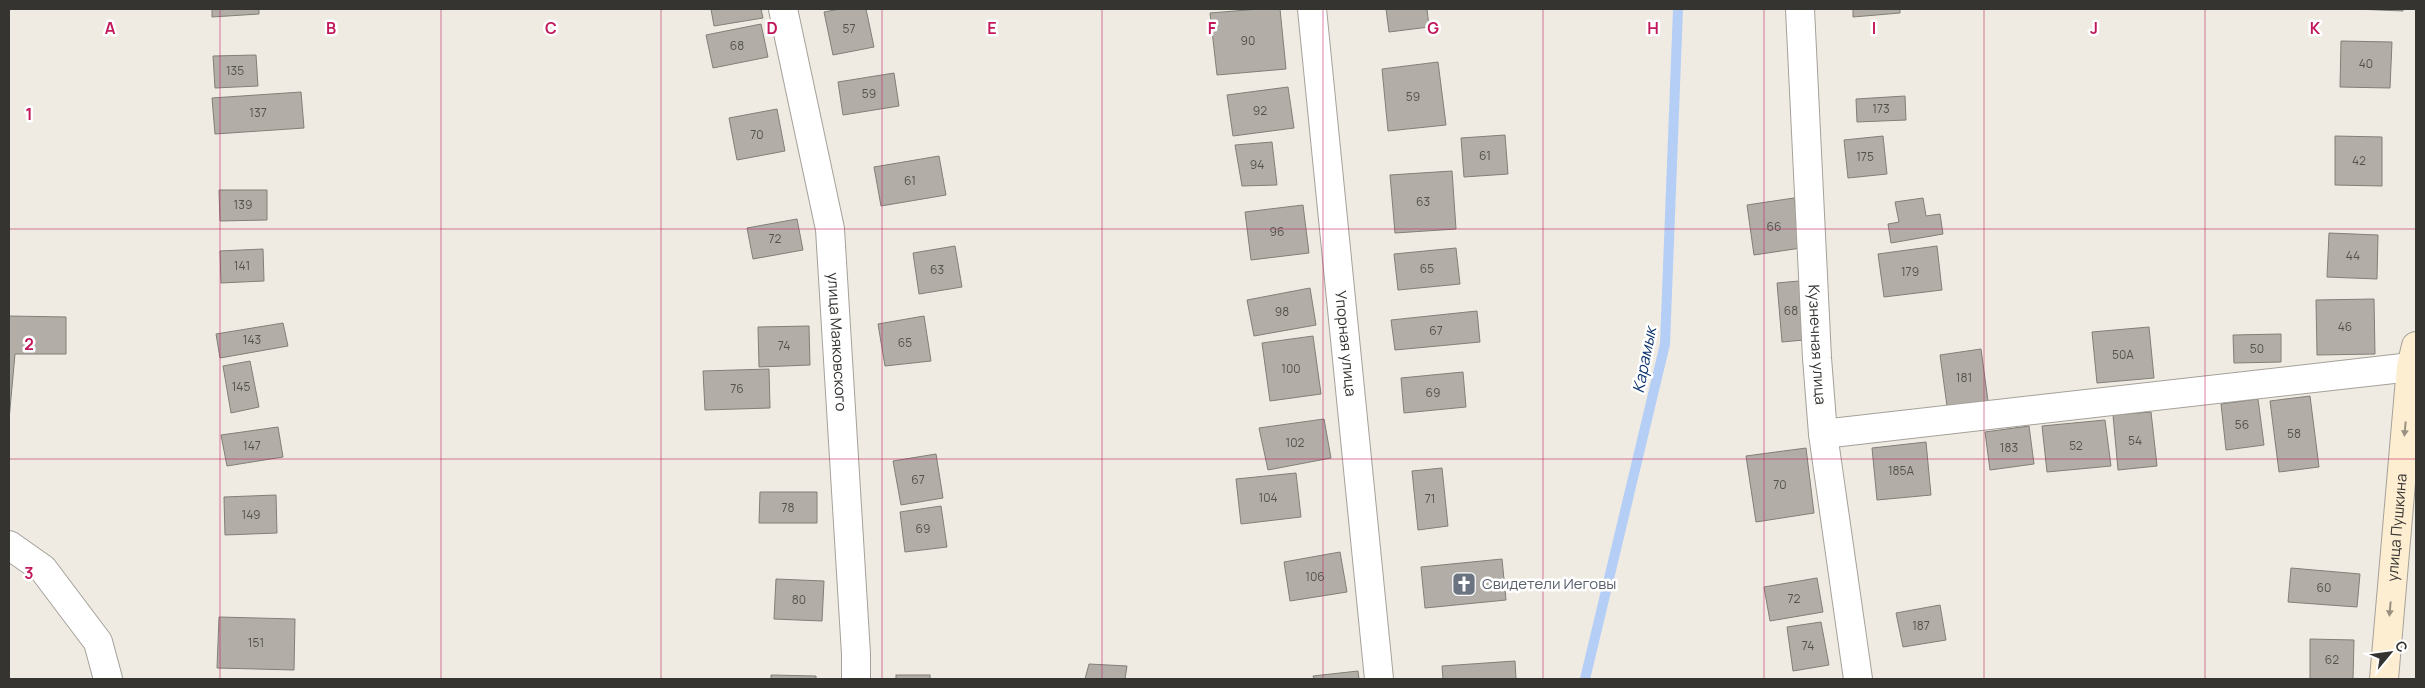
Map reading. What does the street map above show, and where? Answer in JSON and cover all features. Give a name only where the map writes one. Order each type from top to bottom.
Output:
[{"type":"street","name":"улица Маяковского","points":[[783,9],[830,229],[856,679]]},
{"type":"street","name":"Упорная улица","points":[[1312,9],[1379,679]]},
{"type":"street","name":"Кузнечная улица","points":[[1800,9],[1817,358],[1823,434],[1858,679]]},
{"type":"street","points":[[1823,434],[2414,361]]},
{"type":"street","name":"улица Пушкина","points":[[2384,679],[2414,361]]},
{"type":"street","points":[[9,545],[42,569],[98,642],[108,679]]},
{"type":"building","points":[[212,9],[259,9],[259,14],[212,17]]},
{"type":"building","points":[[711,9],[761,9],[763,18],[714,26]]},
{"type":"building","points":[[840,9],[866,9],[874,47],[833,55],[824,12]]},
{"type":"building","points":[[1280,9],[1286,69],[1217,75],[1210,13]]},
{"type":"building","points":[[1386,9],[1427,9],[1429,27],[1389,32]]},
{"type":"building","points":[[1853,9],[1900,9],[1900,13],[1853,17]]},
{"type":"building","points":[[2355,9],[2403,9],[2403,11]]},
{"type":"building","points":[[761,24],[768,57],[713,68],[706,35]]},
{"type":"building","points":[[2341,41],[2392,42],[2390,88],[2340,87]]},
{"type":"building","points":[[256,55],[258,86],[215,88],[213,56]]},
{"type":"building","points":[[1438,62],[1446,125],[1388,131],[1382,69]]},
{"type":"building","points":[[894,73],[899,106],[843,115],[838,82]]},
{"type":"building","points":[[1288,87],[1294,128],[1233,136],[1227,95]]},
{"type":"building","points":[[301,92],[304,128],[215,134],[212,98]]},
{"type":"building","points":[[1905,96],[1906,120],[1857,122],[1856,99]]},
{"type":"building","points":[[777,109],[785,151],[737,160],[729,118]]},
{"type":"building","points":[[1505,135],[1508,174],[1464,177],[1461,138]]},
{"type":"building","points":[[1883,136],[1887,174],[1848,178],[1844,140]]},
{"type":"building","points":[[2335,136],[2382,137],[2382,186],[2335,185]]},
{"type":"building","points":[[1272,142],[1277,185],[1242,186],[1235,145]]},
{"type":"building","points":[[939,156],[946,195],[881,206],[874,167]]},
{"type":"building","points":[[1452,171],[1456,229],[1395,233],[1390,175]]},
{"type":"building","points":[[219,190],[267,190],[267,220],[220,221]]},
{"type":"building","points":[[1794,198],[1801,248],[1754,255],[1747,205]]},
{"type":"building","points":[[1923,198],[1926,216],[1940,214],[1943,234],[1891,243],[1888,224],[1899,222],[1895,202]]},
{"type":"building","points":[[1303,205],[1309,253],[1251,260],[1245,212]]},
{"type":"building","points":[[797,219],[803,250],[753,259],[747,228]]},
{"type":"building","points":[[2329,233],[2378,235],[2377,279],[2327,277]]},
{"type":"building","points":[[955,246],[962,287],[919,294],[913,253]]},
{"type":"building","points":[[1937,246],[1942,290],[1884,297],[1878,254]]},
{"type":"building","points":[[1456,248],[1460,284],[1398,290],[1394,254]]},
{"type":"building","points":[[263,249],[264,281],[221,283],[220,251]]},
{"type":"building","points":[[1799,281],[1804,340],[1782,342],[1777,283]]},
{"type":"building","points":[[1310,288],[1316,325],[1254,336],[1247,300]]},
{"type":"building","points":[[2374,299],[2375,354],[2317,355],[2316,300]]},
{"type":"building","points":[[1477,311],[1480,342],[1395,350],[1391,320]]},
{"type":"building","points":[[9,316],[66,317],[66,354],[15,354],[9,420]]},
{"type":"building","points":[[924,316],[931,361],[885,366],[878,324]]},
{"type":"building","points":[[283,323],[288,346],[220,358],[216,334]]},
{"type":"building","points":[[809,326],[810,365],[759,367],[758,327]]},
{"type":"building","points":[[2149,327],[2154,378],[2097,383],[2092,332]]},
{"type":"building","points":[[2281,334],[2281,362],[2234,363],[2233,335]]},
{"type":"building","points":[[1313,336],[1321,394],[1270,401],[1262,343]]},
{"type":"building","points":[[1981,349],[1988,401],[1947,406],[1940,355]]},
{"type":"building","points":[[250,361],[259,407],[231,413],[223,366]]},
{"type":"building","points":[[769,369],[770,408],[705,410],[703,371]]},
{"type":"building","points":[[1463,372],[1466,407],[1404,413],[1401,378]]},
{"type":"building","points":[[2310,396],[2319,467],[2279,472],[2270,401]]},
{"type":"building","points":[[2258,399],[2264,445],[2226,450],[2221,404]]},
{"type":"building","points":[[2151,412],[2157,466],[2118,470],[2113,415]]},
{"type":"building","points":[[1324,419],[1331,458],[1268,470],[1259,428]]},
{"type":"building","points":[[2105,420],[2111,466],[2047,472],[2042,426]]},
{"type":"building","points":[[2029,426],[2034,464],[1990,470],[1985,432]]},
{"type":"building","points":[[278,427],[283,457],[227,466],[221,435]]},
{"type":"building","points":[[1926,442],[1931,495],[1877,500],[1872,448]]},
{"type":"building","points":[[1806,448],[1814,513],[1756,522],[1746,456]]},
{"type":"building","points":[[936,454],[943,498],[901,505],[893,461]]},
{"type":"building","points":[[1442,468],[1448,526],[1418,530],[1412,471]]},
{"type":"building","points":[[1296,473],[1301,517],[1241,524],[1236,479]]},
{"type":"building","points":[[760,492],[817,492],[817,523],[759,523]]},
{"type":"building","points":[[276,495],[277,533],[225,535],[224,497]]},
{"type":"building","points":[[941,506],[947,547],[905,552],[900,512]]},
{"type":"building","points":[[1340,552],[1347,592],[1290,601],[1284,562]]},
{"type":"building","name":"Свидетели Иеговы","points":[[1502,559],[1506,600],[1425,608],[1421,567]]},
{"type":"building","points":[[2291,568],[2360,574],[2357,607],[2288,602]]},
{"type":"building","points":[[1817,578],[1823,612],[1770,621],[1764,587]]},
{"type":"building","points":[[776,579],[824,581],[822,621],[774,619]]},
{"type":"building","points":[[1940,605],[1946,640],[1903,647],[1896,613]]},
{"type":"building","points":[[219,617],[295,619],[294,670],[217,668]]},
{"type":"building","points":[[1821,622],[1829,665],[1793,671],[1787,627]]},
{"type":"building","points":[[2310,639],[2354,640],[2353,679],[2310,679]]},
{"type":"building","points":[[1515,661],[1516,679],[1443,679],[1442,666]]},
{"type":"building","points":[[1089,664],[1127,666],[1125,679],[1085,679]]},
{"type":"building","points":[[1358,671],[1359,679],[1314,679],[1313,676]]},
{"type":"building","points":[[771,675],[816,676],[816,679],[771,679]]},
{"type":"building","points":[[896,675],[930,675],[930,679],[896,679]]},
{"type":"waterway","name":"Карамык","points":[[1585,679],[1665,344],[1678,9]]},
{"type":"place","name":"Свидетели Иеговы","points":[[1464,584]]}]
